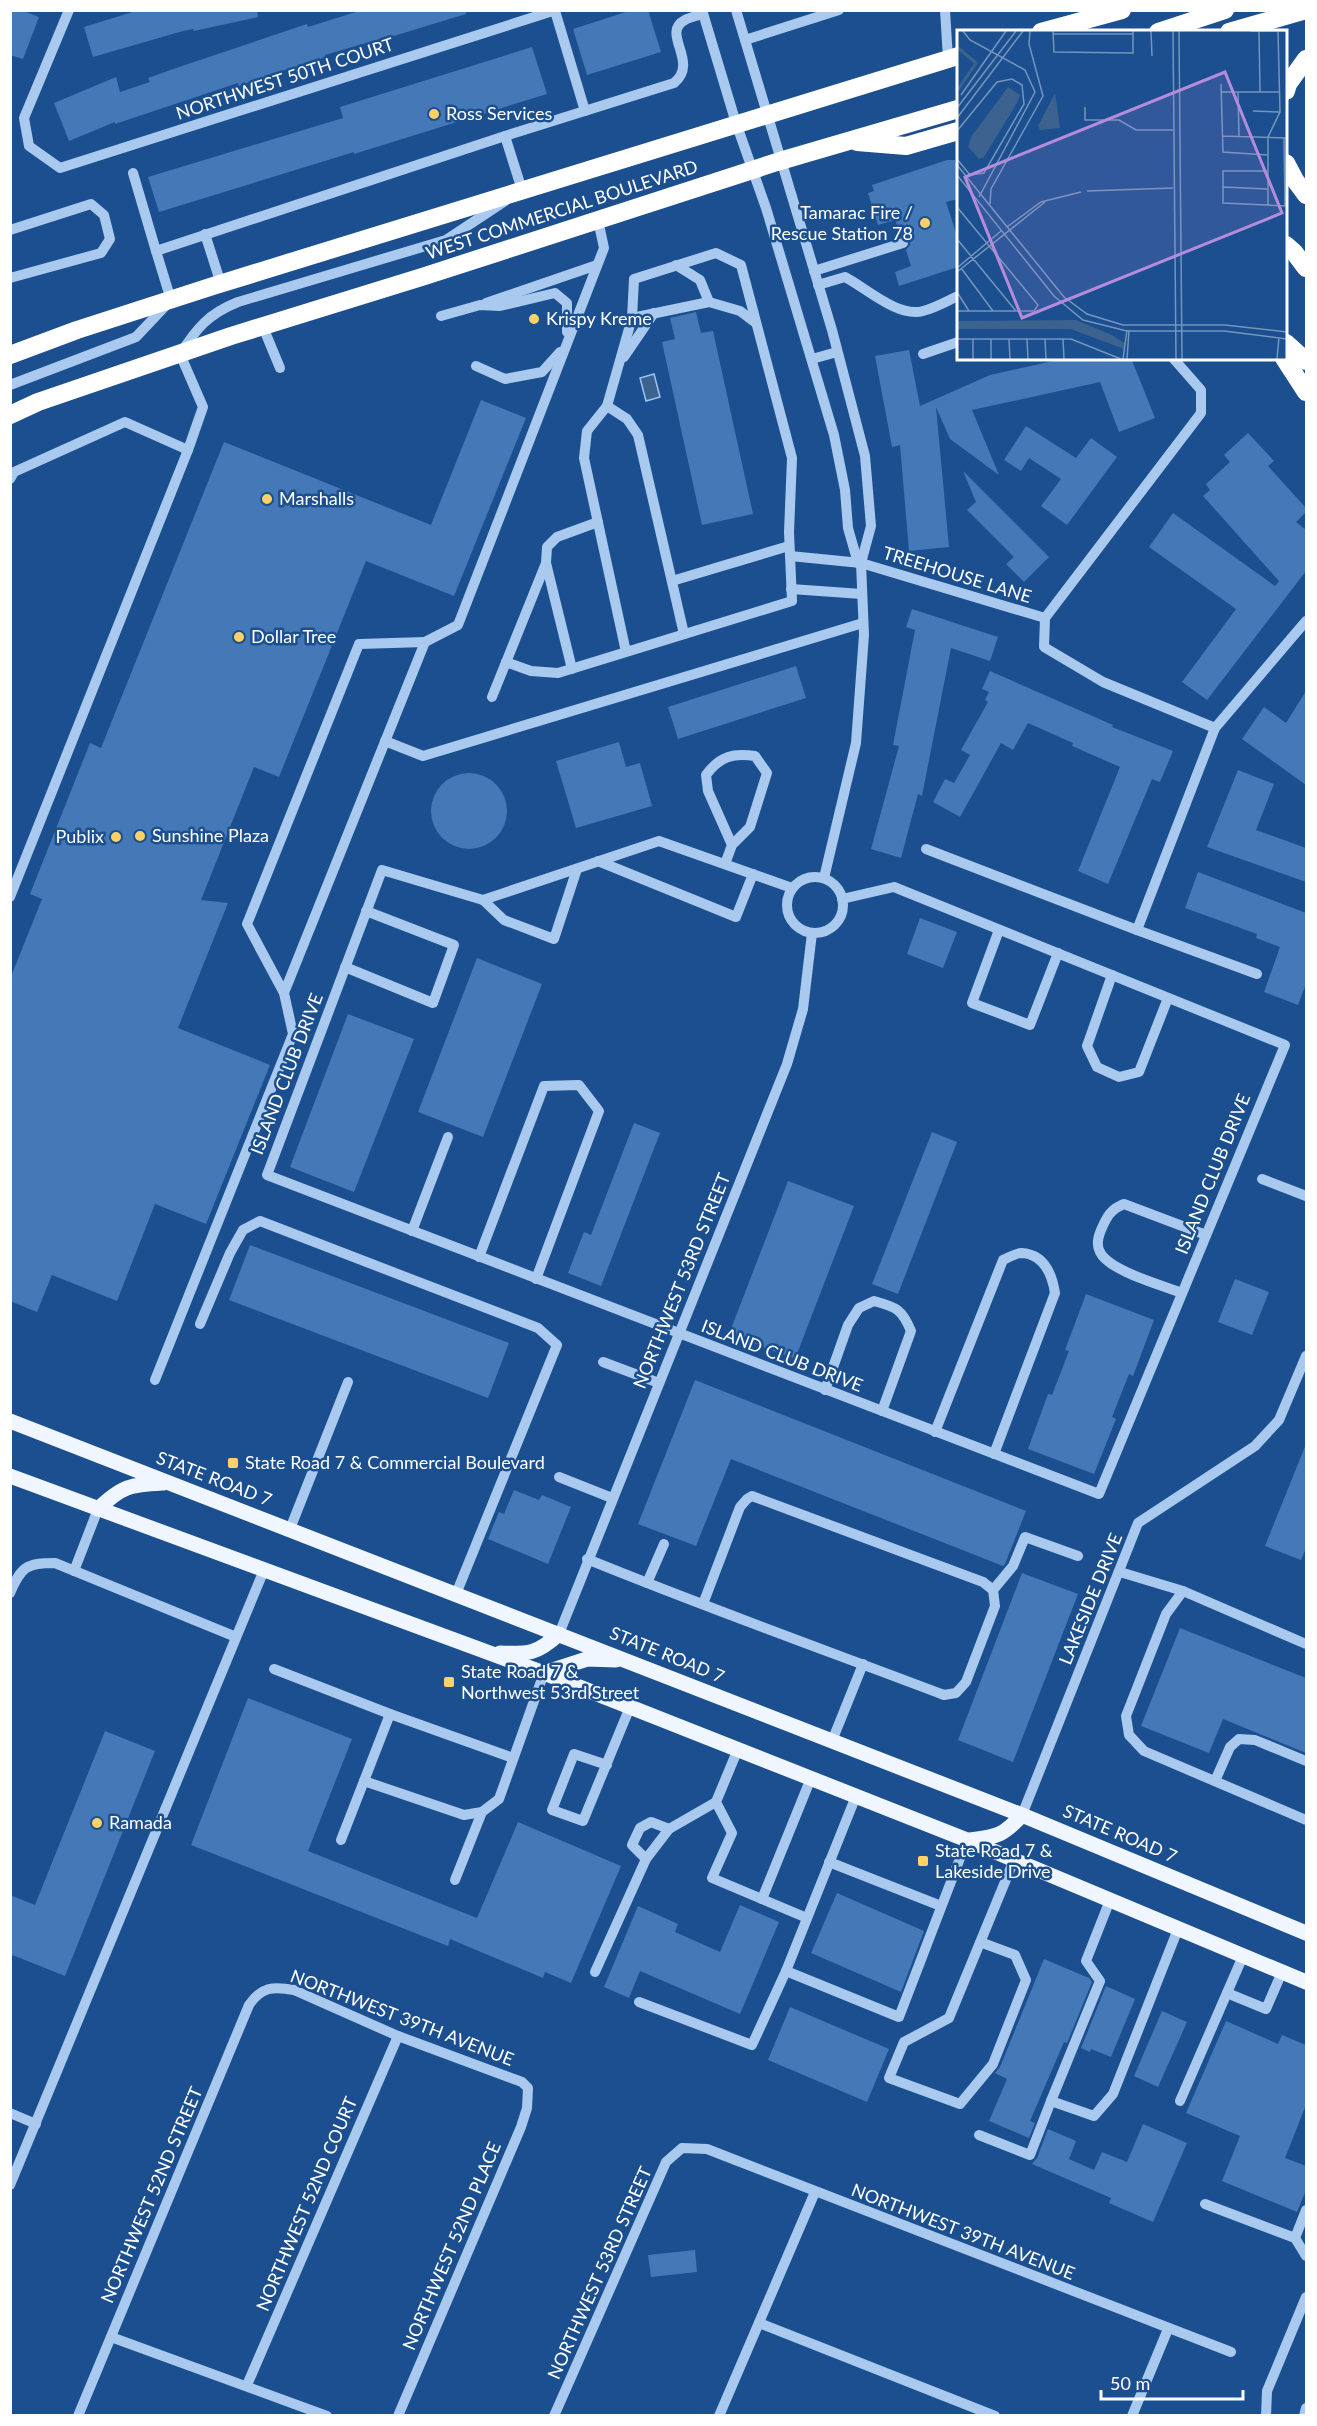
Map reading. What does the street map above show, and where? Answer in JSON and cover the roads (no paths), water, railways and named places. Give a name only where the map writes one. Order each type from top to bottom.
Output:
[{"type":"highway","points":[[1048,30],[1122,10]]},
{"type":"highway","points":[[1164,30],[1225,10]]},
{"type":"highway","points":[[1236,30],[1306,10]]},
{"type":"highway","name":"WEST COMMERCIAL BOULEVARD","points":[[10,355],[77,330],[221,284],[953,57]]},
{"type":"highway","points":[[1287,88],[1306,59]]},
{"type":"highway","name":"WEST COMMERCIAL BOULEVARD","points":[[10,415],[39,402],[263,327],[780,161],[957,109]]},
{"type":"highway","points":[[846,141],[906,146],[957,131]]},
{"type":"highway","points":[[1287,165],[1306,195]]},
{"type":"highway","points":[[1290,248],[1306,268]]},
{"type":"highway","points":[[1287,344],[1306,361]]},
{"type":"highway","points":[[1285,360],[1306,392]]},
{"type":"main road","name":"STATE ROAD 7","points":[[10,1421],[1022,1815],[1306,1931]]},
{"type":"main road","points":[[10,1476],[544,1673],[967,1840],[1306,1982]]},
{"type":"main road","points":[[98,1509],[116,1492],[133,1485],[173,1483]]},
{"type":"main road","points":[[485,1653],[523,1654],[544,1647],[559,1634]]},
{"type":"main road","points":[[544,1673],[587,1659],[628,1660]]},
{"type":"main road","points":[[967,1840],[996,1837],[1008,1831],[1022,1815]]},
{"type":"street","name":"NORTHWEST 50TH COURT","points":[[69,10],[24,118],[29,146],[60,168],[556,11]]},
{"type":"street","points":[[736,10],[814,271],[865,456],[871,526],[860,563]]},
{"type":"street","points":[[745,40],[839,10]]},
{"type":"street","points":[[945,10],[953,57]]},
{"type":"street","points":[[556,11],[585,111]]},
{"type":"street","points":[[156,251],[674,83],[681,78],[684,69],[676,36],[677,27],[683,21],[702,12],[834,435],[846,490],[849,528],[860,563],[863,623],[856,743],[824,878]]},
{"type":"street","points":[[505,136],[522,190]]},
{"type":"street","points":[[133,173],[171,300]]},
{"type":"street","name":"WEST COMMERCIAL BOULEVARD","points":[[180,354],[203,322],[217,310],[446,240],[522,190]]},
{"type":"street","points":[[10,230],[91,204],[104,215],[110,239],[101,253],[10,278]]},
{"type":"street","points":[[155,1380],[293,1034],[284,993],[247,924],[359,644],[425,642],[458,625],[604,248],[598,220]]},
{"type":"street","points":[[206,234],[221,284]]},
{"type":"street","points":[[814,271],[903,243]]},
{"type":"street","points":[[506,662],[531,671],[558,673],[792,601],[790,551],[792,458],[741,265],[716,253],[634,279],[632,318],[608,406],[587,431],[584,458],[626,652]]},
{"type":"street","points":[[441,316],[597,265]]},
{"type":"street","points":[[676,265],[700,280],[709,303]]},
{"type":"street","points":[[818,285],[845,278],[904,311],[921,312],[957,296]]},
{"type":"street","points":[[476,366],[505,379],[543,372],[561,351],[568,329],[567,303],[555,292],[500,306],[480,305]]},
{"type":"street","name":"WEST COMMERCIAL BOULEVARD","points":[[10,385],[136,337],[171,300]]},
{"type":"street","points":[[632,318],[709,303],[740,311],[756,323]]},
{"type":"street","points":[[617,367],[654,313]]},
{"type":"street","points":[[263,327],[280,368]]},
{"type":"street","points":[[923,354],[957,342]]},
{"type":"street","points":[[812,359],[837,352]]},
{"type":"street","points":[[10,897],[188,450],[203,406],[180,354]]},
{"type":"street","points":[[1045,618],[1201,413],[1201,390],[1175,360]]},
{"type":"street","points":[[608,406],[627,419],[638,435],[684,634]]},
{"type":"street","points":[[10,479],[14,472],[125,423],[188,450]]},
{"type":"street","points":[[572,669],[546,563],[547,547],[557,537],[598,522]]},
{"type":"street","points":[[672,581],[790,551]]},
{"type":"street","name":"TREEHOUSE LANE","points":[[790,551],[860,563],[1045,618],[1044,647],[1103,682],[1215,728]]},
{"type":"street","points":[[492,697],[546,563]]},
{"type":"street","points":[[791,589],[862,594]]},
{"type":"street","points":[[1137,930],[1215,728],[1306,621]]},
{"type":"street","points":[[385,741],[423,756],[863,623]]},
{"type":"street","points":[[284,993],[425,642]]},
{"type":"street","points":[[725,864],[732,845],[750,827],[767,773],[755,756],[738,754],[716,762],[706,775],[708,791],[732,845]]},
{"type":"street","points":[[577,868],[554,939],[504,920],[483,900],[577,868],[659,841],[792,888]]},
{"type":"street","points":[[926,849],[1257,974]]},
{"type":"street","points":[[598,861],[736,917],[753,874]]},
{"type":"street","name":"ISLAND CLUB DRIVE","points":[[483,900],[382,870],[267,1175],[1099,1494],[1284,1045],[894,887],[842,899]]},
{"type":"street","points":[[824,878],[839,890],[843,909],[837,922],[821,933],[802,931],[789,916],[786,907],[792,888],[804,879],[824,878]]},
{"type":"street","points":[[345,967],[433,1003],[454,945],[366,911]]},
{"type":"street","points":[[999,930],[972,1003],[1030,1025],[1058,953]]},
{"type":"street","name":"NORTHWEST 53RD STREET","points":[[559,1634],[587,1559],[787,1064],[803,1009],[812,933]]},
{"type":"street","points":[[1112,975],[1087,1046],[1097,1067],[1119,1077],[1139,1072],[1168,998]]},
{"type":"street","points":[[479,1257],[544,1086],[579,1085],[599,1111],[536,1279]]},
{"type":"street","points":[[412,1231],[448,1137]]},
{"type":"street","points":[[1262,1179],[1306,1196]]},
{"type":"street","points":[[1182,1293],[1112,1265],[1100,1252],[1098,1239],[1105,1221],[1113,1209],[1124,1204],[1206,1235]]},
{"type":"street","points":[[200,1324],[243,1230],[260,1221],[538,1328],[557,1345],[456,1594]]},
{"type":"street","points":[[935,1432],[1003,1260],[1021,1253],[1041,1259],[1053,1275],[1055,1293],[994,1454]]},
{"type":"street","points":[[825,1390],[848,1325],[859,1308],[874,1301],[891,1305],[904,1314],[911,1331],[882,1411]]},
{"type":"street","name":"LAKESIDE DRIVE","points":[[1022,1815],[1138,1523],[1255,1446],[1279,1420],[1306,1356]]},
{"type":"street","points":[[603,1362],[659,1383]]},
{"type":"street","points":[[290,1529],[348,1382]]},
{"type":"street","points":[[559,1477],[612,1498]]},
{"type":"street","points":[[587,1559],[647,1583],[944,1695],[956,1693],[966,1682],[995,1606],[993,1590],[983,1582],[752,1496],[740,1507],[703,1604]]},
{"type":"street","points":[[74,1571],[98,1509]]},
{"type":"street","points":[[993,1590],[1013,1566],[1025,1537],[1078,1556]]},
{"type":"street","points":[[647,1583],[664,1544]]},
{"type":"street","points":[[10,1593],[19,1573],[33,1563],[55,1563],[236,1637]]},
{"type":"street","points":[[10,2185],[14,2169],[36,2124],[264,1570]]},
{"type":"street","points":[[1119,1572],[1183,1591],[1306,1644]]},
{"type":"street","points":[[1183,1591],[1166,1614],[1126,1716],[1129,1735],[1144,1751],[1306,1820]]},
{"type":"street","points":[[832,1741],[863,1664]]},
{"type":"street","points":[[274,1669],[513,1758]]},
{"type":"street","points":[[455,1880],[482,1812],[499,1798],[544,1673]]},
{"type":"street","points":[[607,1765],[574,1754],[552,1810],[583,1821],[607,1765],[630,1707]]},
{"type":"street","points":[[341,1840],[390,1714]]},
{"type":"street","points":[[1215,1781],[1230,1747],[1239,1739],[1255,1740],[1306,1761]]},
{"type":"street","points":[[595,1972],[646,1859],[669,1829],[716,1802],[738,1749]]},
{"type":"street","points":[[762,1899],[811,1778]]},
{"type":"street","points":[[364,1780],[464,1815],[482,1812]]},
{"type":"street","points":[[639,2001],[752,2045],[786,1971],[856,1796]]},
{"type":"street","points":[[716,1802],[732,1833],[712,1878],[807,1918]]},
{"type":"street","points":[[646,1859],[632,1845],[640,1828],[651,1822],[669,1829]]},
{"type":"street","points":[[786,1971],[899,2017],[967,1840]]},
{"type":"street","points":[[980,1942],[1015,1955],[1026,1980],[993,2064],[960,2104],[889,2078],[904,2042],[949,2018],[980,1942],[1014,1860]]},
{"type":"street","points":[[829,1862],[941,1906]]},
{"type":"street","points":[[979,2135],[1030,2155],[1100,1981],[1086,1961],[1110,1900]]},
{"type":"street","points":[[1052,2101],[1094,2116],[1113,2094],[1178,1929]]},
{"type":"street","points":[[1180,2101],[1244,1956]]},
{"type":"street","points":[[1227,1993],[1266,2008],[1282,1972]]},
{"type":"street","name":"NORTHWEST 39TH AVENUE","points":[[262,1990],[275,1986],[294,1990],[398,2036],[522,2082],[528,2088]]},
{"type":"street","name":"NORTHWEST 52ND STREET","points":[[78,2415],[249,2006],[262,1990]]},
{"type":"street","name":"NORTHWEST 52ND COURT","points":[[247,2385],[398,2036]]},
{"type":"street","name":"NORTHWEST 52ND PLACE","points":[[398,2415],[521,2127],[529,2098],[528,2088]]},
{"type":"street","points":[[10,2113],[36,2124]]},
{"type":"street","name":"NORTHWEST 53RD STREET","points":[[554,2415],[666,2162],[682,2148]]},
{"type":"street","name":"NORTHWEST 39TH AVENUE","points":[[682,2148],[707,2149],[1231,2352]]},
{"type":"street","points":[[719,2415],[815,2192]]},
{"type":"street","points":[[1205,2204],[1294,2238],[1306,2256]]},
{"type":"street","points":[[1294,2238],[1306,2210]]},
{"type":"street","points":[[1266,2415],[1267,2391],[1306,2297]]},
{"type":"street","points":[[759,2323],[995,2415]]},
{"type":"street","points":[[1132,2415],[1168,2329]]},
{"type":"street","points":[[111,2337],[327,2415]]},
{"type":"street","points":[[1304,2415],[1306,2408]]},
{"type":"water","points":[[654,374],[660,397],[646,401],[640,378]]},
{"type":"place","name":"Ross Services","points":[[434,114]]},
{"type":"place","name":"Tamarac Fire / Rescue Station 78","points":[[925,223]]},
{"type":"place","name":"Krispy Kreme","points":[[534,319]]},
{"type":"place","name":"Marshalls","points":[[267,499]]},
{"type":"place","name":"Dollar Tree","points":[[239,637]]},
{"type":"place","name":"Sunshine Plaza","points":[[140,836]]},
{"type":"place","name":"Publix","points":[[116,837]]},
{"type":"place","name":"State Road 7 & Commercial Boulevard","points":[[233,1463]]},
{"type":"place","name":"State Road 7 & Northwest 53rd Street","points":[[449,1682]]},
{"type":"place","name":"Ramada","points":[[97,1823]]},
{"type":"place","name":"State Road 7 & Lakeside Drive","points":[[923,1861]]}]
